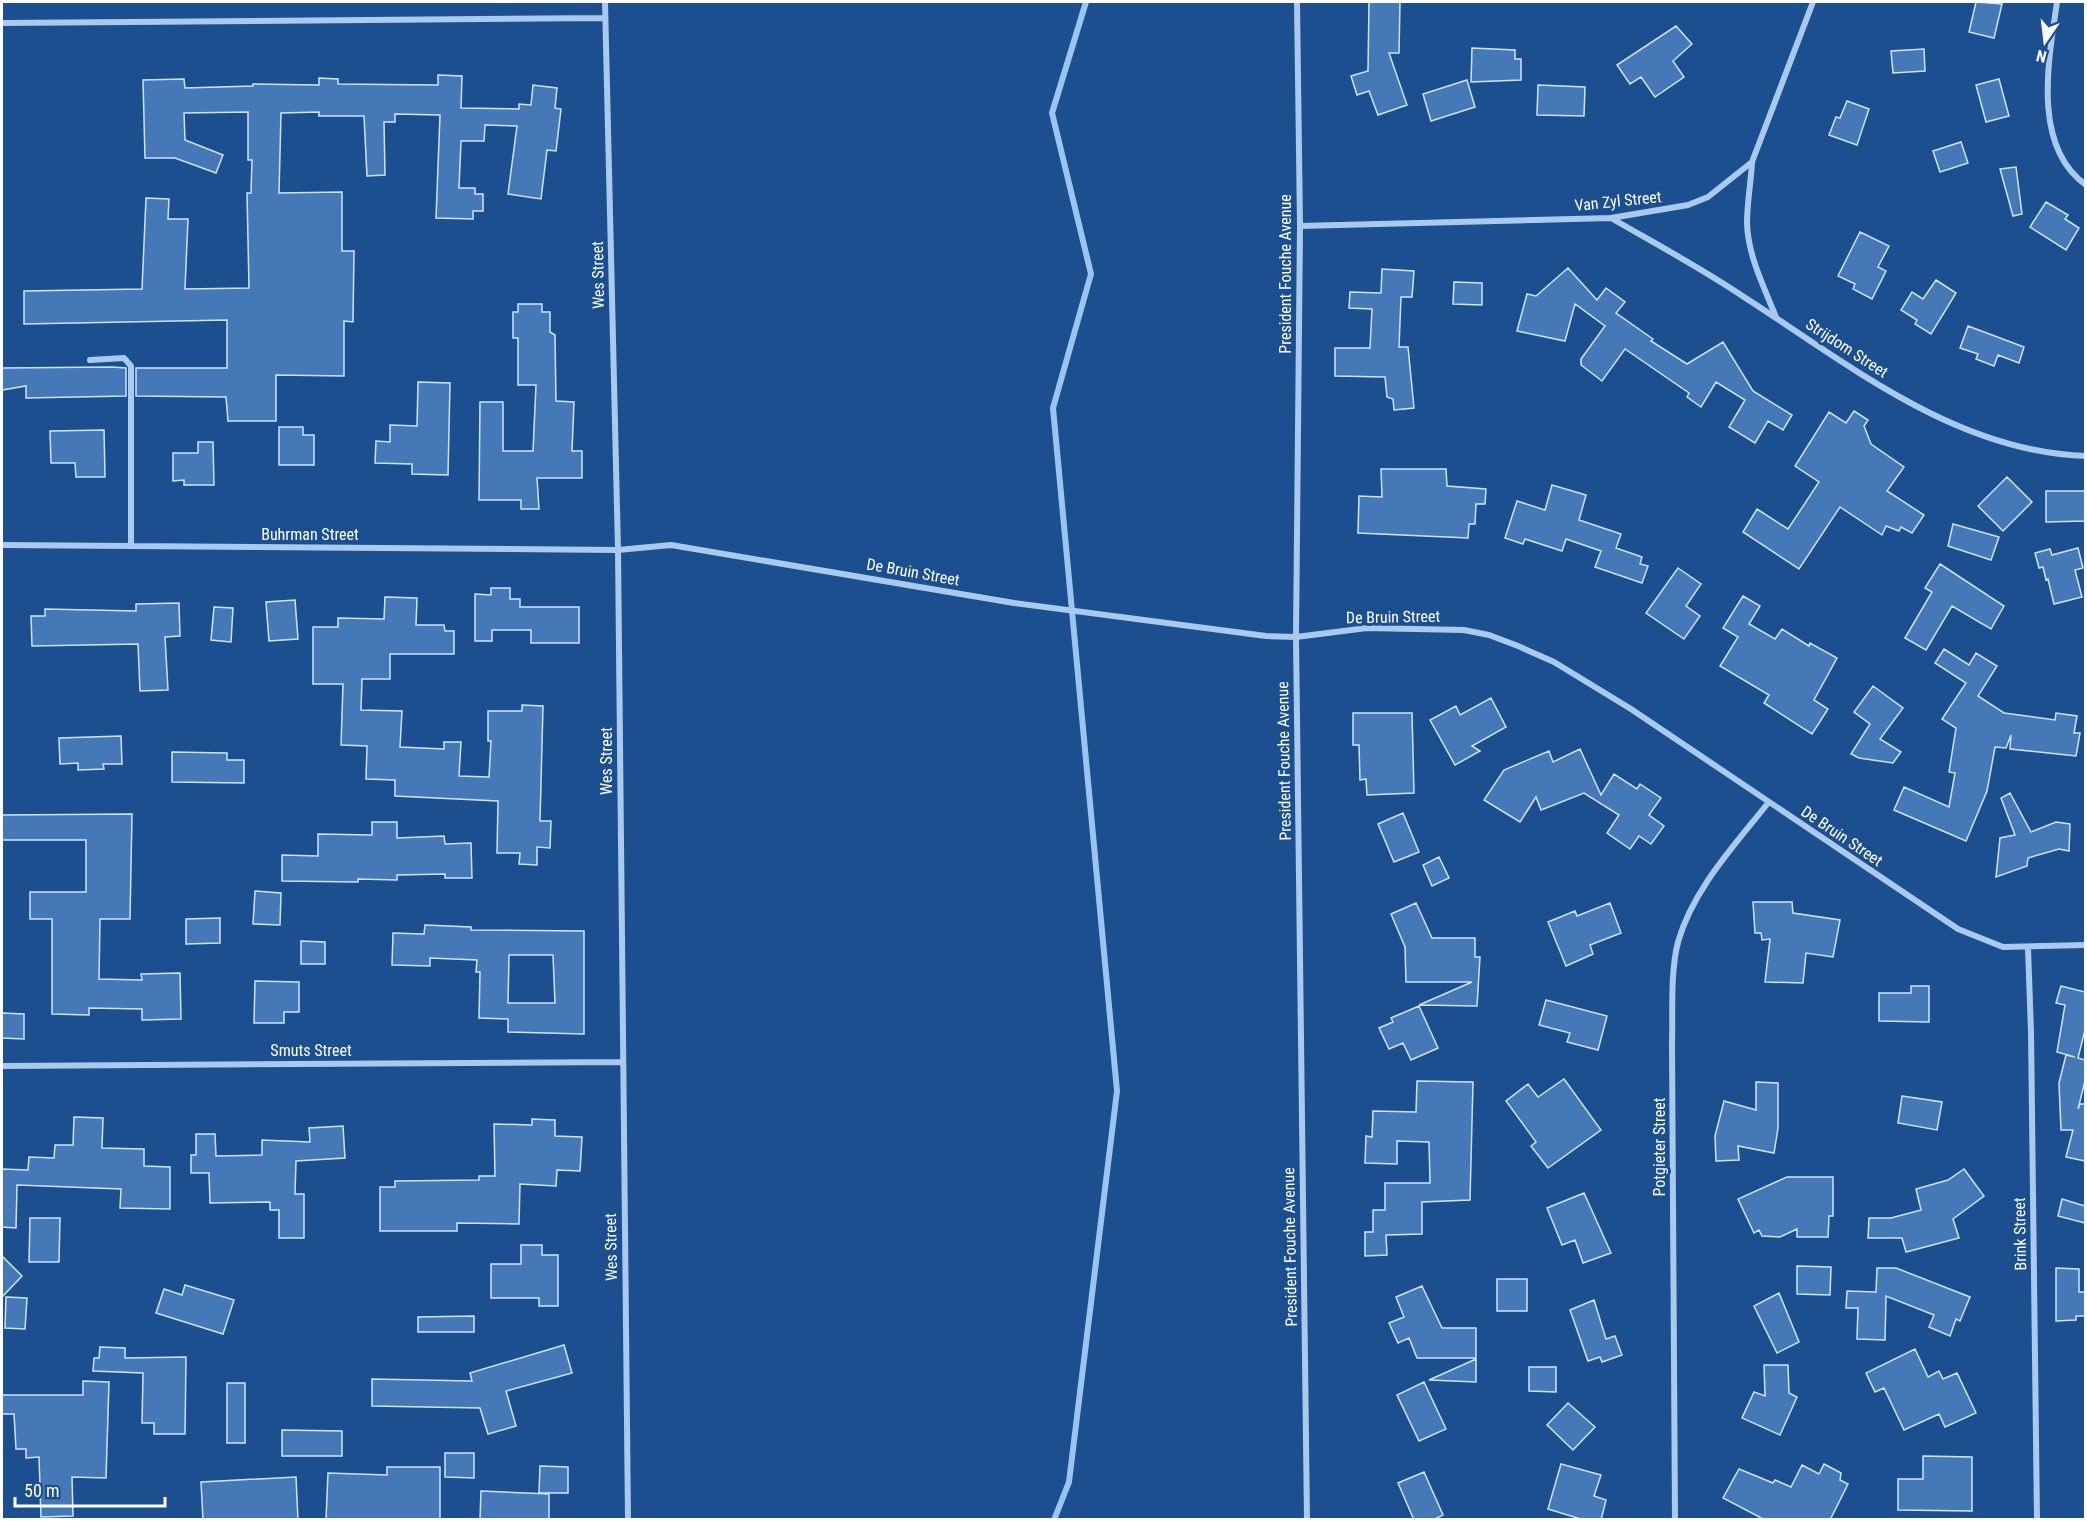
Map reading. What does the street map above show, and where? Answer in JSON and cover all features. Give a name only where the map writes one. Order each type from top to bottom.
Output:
[{"type":"street","name":"Wes Street","points":[[605,2],[618,550],[628,1520]]},
{"type":"street","name":"President Fouche Avenue","points":[[1297,2],[1300,226],[1296,637],[1307,1520]]},
{"type":"street","name":"Van Zyl Street","points":[[1300,226],[1611,218],[1688,205],[1725,186],[1752,162],[1813,2]]},
{"type":"street","points":[[2057,2],[2047,74],[2048,112],[2068,171],[2085,185]]},
{"type":"street","points":[[2,23],[605,18]]},
{"type":"street","points":[[1752,162],[1748,224],[1750,243],[1755,267],[1777,318]]},
{"type":"street","name":"Strijdom Street","points":[[1611,218],[1777,318],[1888,391],[1947,422],[2027,448],[2066,456],[2085,456]]},
{"type":"street","points":[[90,360],[124,358],[131,366],[131,546]]},
{"type":"street","name":"De Bruin Street","points":[[618,550],[671,545],[1051,607],[1266,636],[1296,637],[1367,628],[1464,630],[1489,634],[1554,662],[1631,709],[1958,929],[2003,947],[2085,945]]},
{"type":"street","name":"Buhrman Street","points":[[2,546],[618,550]]},
{"type":"street","name":"Potgieter Street","points":[[1675,1520],[1672,1044],[1674,967],[1678,943],[1689,913],[1699,895],[1768,802]]},
{"type":"street","name":"Brink Street","points":[[2028,948],[2037,1520]]},
{"type":"street","name":"Smuts Street","points":[[2,1066],[622,1062]]},
{"type":"building","points":[[1369,2],[1400,2],[1399,53],[1389,53],[1407,105],[1378,115],[1369,91],[1357,95],[1351,76],[1368,71]]},
{"type":"building","points":[[1976,2],[2002,4],[1994,38],[1969,32]]},
{"type":"building","points":[[1676,26],[1692,44],[1673,61],[1684,77],[1655,97],[1641,77],[1630,84],[1617,65]]},
{"type":"building","points":[[1472,48],[1515,50],[1515,59],[1521,59],[1521,80],[1471,82]]},
{"type":"building","points":[[1924,49],[1925,71],[1893,73],[1891,51]]},
{"type":"building","points":[[438,75],[462,76],[461,108],[519,109],[519,104],[531,105],[533,85],[557,88],[555,108],[561,109],[556,151],[547,150],[541,199],[508,194],[517,126],[485,125],[484,141],[461,141],[459,188],[475,188],[475,194],[483,194],[483,211],[473,211],[473,219],[436,218],[440,115],[395,114],[395,122],[384,122],[385,175],[367,176],[364,116],[319,116],[319,112],[281,113],[279,193],[342,192],[342,251],[354,251],[353,322],[344,321],[344,376],[276,375],[276,421],[228,421],[226,397],[136,396],[136,368],[227,368],[227,320],[24,324],[24,291],[142,289],[146,198],[169,199],[168,219],[188,219],[185,289],[249,288],[247,193],[251,193],[252,160],[248,160],[248,112],[184,113],[185,140],[223,155],[216,173],[175,158],[145,158],[143,80],[184,79],[185,88],[253,86],[253,84],[319,85],[319,78],[338,79],[338,84],[438,85]]},
{"type":"building","points":[[1999,79],[2009,116],[1986,122],[1976,85]]},
{"type":"building","points":[[1467,80],[1475,107],[1431,121],[1423,94]]},
{"type":"building","points":[[1538,85],[1585,87],[1584,116],[1537,115]]},
{"type":"building","points":[[1847,101],[1869,109],[1857,145],[1829,135],[1836,117],[1840,118]]},
{"type":"building","points":[[1961,142],[1968,163],[1940,172],[1933,151]]},
{"type":"building","points":[[2016,167],[2022,214],[2013,216],[2000,169]]},
{"type":"building","points":[[2046,202],[2068,215],[2065,219],[2079,228],[2066,250],[2030,227]]},
{"type":"building","points":[[1860,232],[1889,246],[1878,267],[1886,271],[1872,299],[1853,289],[1855,284],[1838,276]]},
{"type":"building","points":[[1568,268],[1597,300],[1606,288],[1625,302],[1616,313],[1653,339],[1651,341],[1687,364],[1723,342],[1753,391],[1792,415],[1783,430],[1768,421],[1755,443],[1729,427],[1745,400],[1716,382],[1701,407],[1687,397],[1689,393],[1625,349],[1602,381],[1581,365],[1581,359],[1605,326],[1575,304],[1565,341],[1517,331],[1527,294],[1536,296]]},
{"type":"building","points":[[1382,269],[1414,271],[1412,297],[1401,297],[1399,347],[1408,347],[1414,408],[1394,410],[1393,399],[1387,397],[1385,377],[1335,376],[1335,348],[1370,348],[1372,309],[1349,308],[1350,292],[1381,293]]},
{"type":"building","points":[[1936,280],[1956,293],[1931,334],[1915,324],[1917,320],[1901,310],[1912,292],[1923,299]]},
{"type":"building","points":[[1454,282],[1482,283],[1482,305],[1453,304]]},
{"type":"building","points":[[518,304],[542,304],[542,312],[550,312],[550,332],[555,335],[556,401],[574,402],[572,451],[582,451],[582,478],[537,478],[539,509],[521,509],[521,500],[479,500],[480,402],[503,402],[503,451],[533,451],[536,385],[518,385],[518,338],[513,338],[513,312],[518,312]]},
{"type":"building","points":[[1968,326],[2024,347],[2019,363],[1998,355],[1994,366],[1976,359],[1978,354],[1960,348]]},
{"type":"building","points":[[2,368],[126,368],[126,396],[26,398],[26,386],[2,390]]},
{"type":"building","points":[[418,382],[450,383],[448,475],[412,474],[412,464],[375,463],[376,441],[390,442],[390,425],[417,426]]},
{"type":"building","points":[[1854,411],[1868,420],[1864,426],[1871,444],[1904,467],[1887,491],[1924,515],[1912,533],[1901,527],[1899,531],[1886,526],[1882,535],[1840,507],[1799,569],[1743,532],[1757,509],[1788,529],[1819,482],[1795,466],[1829,412],[1846,423]]},
{"type":"building","points":[[279,427],[303,427],[303,435],[314,435],[314,465],[279,465]]},
{"type":"building","points":[[104,430],[105,477],[76,477],[75,463],[51,463],[50,431]]},
{"type":"building","points":[[198,442],[213,442],[214,485],[184,485],[184,480],[173,481],[173,453],[198,453]]},
{"type":"building","points":[[1381,469],[1446,469],[1447,486],[1486,489],[1485,504],[1476,504],[1475,524],[1469,524],[1468,538],[1358,533],[1359,496],[1382,497]]},
{"type":"building","points":[[2007,477],[2032,502],[2003,531],[1978,506]]},
{"type":"building","points":[[1552,485],[1586,495],[1579,520],[1621,534],[1616,548],[1642,557],[1640,564],[1648,566],[1642,583],[1595,567],[1601,551],[1566,539],[1562,551],[1525,539],[1523,544],[1505,538],[1517,501],[1545,510]]},
{"type":"building","points":[[2046,491],[2085,491],[2085,521],[2046,522]]},
{"type":"building","points":[[1953,524],[1999,537],[1991,560],[1948,546]]},
{"type":"building","points":[[2078,548],[2083,568],[2075,570],[2082,597],[2054,604],[2048,579],[2046,580],[2043,567],[2039,568],[2035,553],[2050,549],[2052,555]]},
{"type":"building","points":[[1940,564],[2004,606],[1991,629],[1952,606],[1926,650],[1905,638],[1932,592],[1925,588]]},
{"type":"building","points":[[1678,568],[1701,584],[1686,606],[1700,616],[1684,639],[1646,613]]},
{"type":"building","points":[[491,588],[510,588],[510,599],[520,599],[520,607],[579,607],[579,643],[531,643],[531,630],[492,630],[492,641],[475,641],[475,594],[491,595]]},
{"type":"building","points":[[1743,596],[1760,606],[1749,624],[1775,639],[1782,629],[1809,646],[1810,643],[1837,658],[1814,700],[1828,709],[1812,734],[1764,703],[1769,695],[1720,666],[1738,637],[1723,628]]},
{"type":"building","points":[[385,597],[417,598],[416,625],[444,625],[445,631],[454,631],[454,654],[390,654],[390,679],[362,679],[361,710],[402,711],[400,747],[444,749],[444,742],[461,742],[459,776],[489,777],[491,741],[488,741],[488,711],[522,711],[522,705],[543,706],[540,821],[551,821],[550,848],[537,847],[537,865],[519,864],[520,853],[497,853],[498,801],[395,796],[395,780],[366,779],[367,746],[341,745],[343,684],[313,684],[313,627],[338,627],[338,618],[384,619]]},
{"type":"building","points":[[295,600],[298,639],[269,641],[266,602]]},
{"type":"building","points":[[179,603],[180,636],[165,637],[168,690],[140,691],[138,644],[32,646],[31,616],[45,616],[45,609],[136,611],[136,604]]},
{"type":"building","points":[[214,607],[233,608],[231,642],[211,640]]},
{"type":"building","points":[[1944,649],[1969,665],[1976,653],[1997,666],[1978,696],[2004,713],[2055,720],[2056,713],[2077,716],[2074,733],[2080,733],[2076,756],[2010,749],[2011,735],[2006,748],[1995,747],[1987,791],[1966,841],[1894,810],[1904,787],[1949,807],[1955,773],[1949,772],[1956,728],[1942,719],[1966,683],[1935,663]]},
{"type":"building","points":[[1873,686],[1903,708],[1880,739],[1901,752],[1893,763],[1859,758],[1851,754],[1870,724],[1854,712]]},
{"type":"building","points":[[1491,698],[1506,727],[1472,746],[1480,751],[1455,765],[1430,720],[1456,706],[1460,715]]},
{"type":"building","points":[[1353,713],[1412,713],[1414,793],[1367,795],[1366,779],[1360,780],[1359,745],[1353,745]]},
{"type":"building","points":[[121,736],[122,764],[103,764],[104,769],[78,770],[78,763],[60,764],[59,738]]},
{"type":"building","points":[[1580,749],[1601,795],[1614,774],[1637,789],[1640,784],[1661,798],[1649,815],[1664,826],[1651,844],[1639,836],[1630,849],[1607,833],[1619,815],[1584,793],[1541,810],[1536,797],[1520,822],[1484,800],[1504,770],[1549,751],[1553,762]]},
{"type":"building","points":[[172,752],[227,753],[227,760],[244,760],[244,783],[172,782]]},
{"type":"building","points":[[2010,793],[2031,832],[2056,822],[2070,824],[2069,851],[2059,849],[2028,858],[2027,866],[1996,877],[2000,838],[2015,835],[2001,798]]},
{"type":"building","points":[[1403,813],[1419,852],[1394,862],[1378,824]]},
{"type":"building","points":[[132,814],[130,919],[100,919],[99,979],[142,980],[141,974],[180,973],[181,1019],[142,1020],[142,1009],[89,1008],[89,1015],[52,1014],[52,919],[30,919],[30,892],[86,892],[86,840],[2,840],[2,815]]},
{"type":"building","points":[[372,822],[397,822],[397,838],[444,836],[445,844],[471,843],[472,878],[445,878],[445,874],[397,875],[397,880],[358,879],[358,882],[282,881],[282,855],[318,856],[318,834],[372,835]]},
{"type":"building","points":[[1439,857],[1449,878],[1432,886],[1423,865]]},
{"type":"building","points":[[255,891],[281,893],[280,925],[253,924]]},
{"type":"building","points":[[1753,902],[1792,902],[1793,913],[1840,920],[1833,957],[1806,953],[1803,983],[1765,982],[1770,939],[1762,940],[1761,933],[1755,933]]},
{"type":"building","points":[[1416,903],[1432,938],[1475,938],[1475,957],[1480,957],[1477,1006],[1419,1005],[1472,982],[1406,982],[1405,947],[1391,914]]},
{"type":"building","points":[[1610,903],[1621,933],[1590,945],[1593,954],[1566,966],[1548,922],[1575,911],[1577,916]]},
{"type":"building","points":[[220,918],[220,943],[186,944],[186,919]]},
{"type":"building","points":[[425,925],[471,927],[471,930],[584,931],[584,1034],[508,1032],[508,1019],[479,1018],[480,972],[476,972],[477,960],[430,958],[430,966],[392,965],[393,933],[424,934]],"holes":[[[509,955],[553,955],[555,1003],[508,1003]]]},
{"type":"building","points":[[301,941],[325,942],[325,964],[301,964]]},
{"type":"building","points":[[255,981],[299,982],[299,1012],[284,1012],[284,1023],[254,1023]]},
{"type":"building","points":[[1911,986],[1929,986],[1929,1022],[1879,1021],[1879,993],[1911,993]]},
{"type":"building","points":[[2061,986],[2085,992],[2085,1030],[2078,1058],[2085,1060],[2085,1081],[2078,1109],[2080,1104],[2085,1104],[2085,1161],[2066,1157],[2073,1130],[2061,1130],[2059,1083],[2066,1055],[2075,1057],[2057,1052],[2065,1005],[2056,1003]]},
{"type":"building","points":[[1546,1000],[1607,1016],[1598,1050],[1567,1042],[1570,1033],[1539,1025]]},
{"type":"building","points":[[1419,1006],[1438,1048],[1411,1060],[1403,1043],[1389,1049],[1379,1028],[1393,1022],[1391,1018]]},
{"type":"building","points":[[2,1013],[24,1014],[24,1039],[2,1038]]},
{"type":"building","points":[[1564,1079],[1601,1130],[1548,1168],[1531,1146],[1536,1142],[1506,1101],[1528,1084],[1538,1097]]},
{"type":"building","points":[[1417,1081],[1473,1082],[1470,1200],[1422,1202],[1422,1234],[1386,1235],[1387,1255],[1365,1256],[1365,1232],[1373,1232],[1373,1210],[1385,1210],[1385,1183],[1430,1183],[1429,1142],[1397,1141],[1397,1164],[1365,1163],[1366,1136],[1372,1137],[1373,1111],[1416,1112]]},
{"type":"building","points":[[1756,1082],[1778,1083],[1778,1128],[1774,1153],[1738,1146],[1739,1160],[1716,1161],[1715,1136],[1724,1101],[1756,1110]]},
{"type":"building","points":[[1902,1096],[1942,1102],[1937,1130],[1898,1123]]},
{"type":"building","points":[[74,1117],[103,1118],[102,1148],[144,1149],[144,1166],[170,1167],[170,1209],[120,1208],[121,1189],[17,1185],[16,1228],[2,1227],[2,1169],[28,1170],[29,1157],[54,1158],[55,1145],[73,1145]]},
{"type":"building","points":[[532,1119],[555,1120],[555,1136],[582,1137],[580,1171],[557,1170],[556,1186],[520,1184],[519,1224],[457,1223],[457,1231],[380,1231],[380,1187],[395,1187],[395,1181],[479,1180],[479,1176],[495,1176],[494,1124],[532,1125]]},
{"type":"building","points":[[343,1126],[345,1158],[296,1161],[295,1194],[304,1194],[304,1238],[279,1238],[279,1210],[270,1210],[270,1202],[210,1203],[209,1173],[191,1173],[191,1155],[196,1155],[196,1134],[215,1134],[216,1156],[262,1155],[262,1140],[310,1142],[309,1128]]},
{"type":"building","points":[[1964,1169],[1984,1196],[1953,1219],[1959,1238],[1906,1252],[1902,1238],[1868,1238],[1869,1218],[1891,1218],[1921,1210],[1916,1189],[1948,1180]]},
{"type":"building","points":[[1787,1177],[1833,1177],[1833,1216],[1829,1216],[1828,1237],[1797,1237],[1797,1229],[1780,1237],[1762,1236],[1759,1230],[1754,1233],[1738,1199]]},
{"type":"building","points":[[1584,1193],[1611,1253],[1583,1263],[1575,1240],[1562,1245],[1547,1208]]},
{"type":"building","points":[[2062,1199],[2085,1206],[2085,1223],[2058,1216]]},
{"type":"building","points":[[30,1218],[60,1218],[59,1262],[29,1262]]},
{"type":"building","points":[[521,1245],[542,1245],[542,1255],[558,1255],[558,1306],[539,1306],[539,1298],[491,1298],[491,1264],[521,1264]]},
{"type":"building","points":[[2,1256],[22,1276],[2,1297]]},
{"type":"building","points":[[1797,1266],[1831,1267],[1830,1295],[1797,1294]]},
{"type":"building","points":[[1877,1268],[1896,1268],[1970,1297],[1960,1321],[1956,1319],[1950,1336],[1929,1327],[1934,1315],[1886,1296],[1885,1340],[1857,1339],[1858,1308],[1846,1308],[1847,1291],[1876,1292]]},
{"type":"building","points":[[2056,1268],[2079,1269],[2079,1292],[2085,1292],[2085,1316],[2076,1316],[2076,1320],[2056,1321]]},
{"type":"building","points":[[1497,1279],[1527,1279],[1527,1311],[1497,1311]]},
{"type":"building","points":[[185,1285],[234,1300],[223,1334],[156,1313],[164,1289],[182,1295]]},
{"type":"building","points":[[1422,1286],[1442,1328],[1476,1328],[1476,1358],[1417,1358],[1409,1338],[1398,1343],[1389,1323],[1404,1317],[1396,1297]]},
{"type":"building","points":[[1779,1293],[1799,1342],[1777,1353],[1754,1306]]},
{"type":"building","points":[[6,1297],[27,1298],[25,1329],[5,1328]]},
{"type":"building","points":[[1594,1300],[1606,1339],[1615,1336],[1622,1355],[1602,1362],[1600,1357],[1588,1361],[1570,1310]]},
{"type":"building","points":[[474,1316],[474,1332],[418,1332],[418,1317]]},
{"type":"building","points":[[564,1345],[572,1373],[506,1391],[516,1426],[488,1434],[480,1408],[372,1406],[372,1379],[472,1381],[470,1373]]},
{"type":"building","points":[[100,1347],[125,1348],[125,1358],[186,1357],[185,1434],[154,1434],[154,1423],[142,1423],[143,1373],[93,1371],[94,1358],[99,1358]]},
{"type":"building","points":[[1915,1349],[1928,1377],[1939,1371],[1943,1379],[1957,1373],[1976,1413],[1945,1427],[1939,1414],[1904,1430],[1884,1388],[1875,1392],[1866,1373]]},
{"type":"building","points":[[1476,1359],[1476,1382],[1429,1380]]},
{"type":"building","points":[[1764,1365],[1788,1365],[1789,1393],[1797,1397],[1780,1435],[1742,1418],[1754,1392],[1765,1396]]},
{"type":"building","points":[[1529,1367],[1556,1367],[1556,1392],[1529,1391]]},
{"type":"building","points":[[83,1381],[109,1382],[106,1478],[72,1477],[73,1516],[41,1517],[39,1457],[26,1458],[26,1449],[16,1449],[14,1414],[2,1414],[2,1395],[83,1395]]},
{"type":"building","points":[[1424,1382],[1446,1429],[1419,1441],[1397,1395]]},
{"type":"building","points":[[227,1383],[245,1383],[245,1443],[227,1443]]},
{"type":"building","points":[[1568,1403],[1595,1427],[1573,1450],[1547,1425]]},
{"type":"building","points":[[282,1430],[342,1431],[342,1456],[282,1456]]},
{"type":"building","points":[[445,1453],[474,1453],[474,1478],[445,1477]]},
{"type":"building","points":[[1923,1456],[1972,1457],[1972,1511],[1898,1510],[1898,1479],[1923,1479]]},
{"type":"building","points":[[1561,1464],[1601,1475],[1594,1496],[1606,1500],[1601,1520],[1584,1520],[1548,1509]]},
{"type":"building","points":[[1824,1464],[1841,1473],[1840,1480],[1848,1484],[1830,1520],[1765,1520],[1723,1498],[1739,1469],[1773,1483],[1775,1480],[1791,1487],[1802,1465],[1819,1474]]},
{"type":"building","points":[[540,1466],[568,1467],[568,1493],[539,1493]]},
{"type":"building","points":[[387,1467],[440,1467],[440,1520],[326,1520],[328,1473],[387,1475]]},
{"type":"building","points":[[1424,1472],[1443,1515],[1433,1520],[1414,1520],[1398,1483]]},
{"type":"building","points":[[296,1477],[298,1520],[203,1520],[201,1482]]},
{"type":"building","points":[[481,1491],[549,1494],[549,1520],[480,1520]]},
{"type":"waterway","points":[[1054,1520],[1069,1482],[1117,1091],[1053,408],[1091,274],[1052,113],[1086,2]]}]
